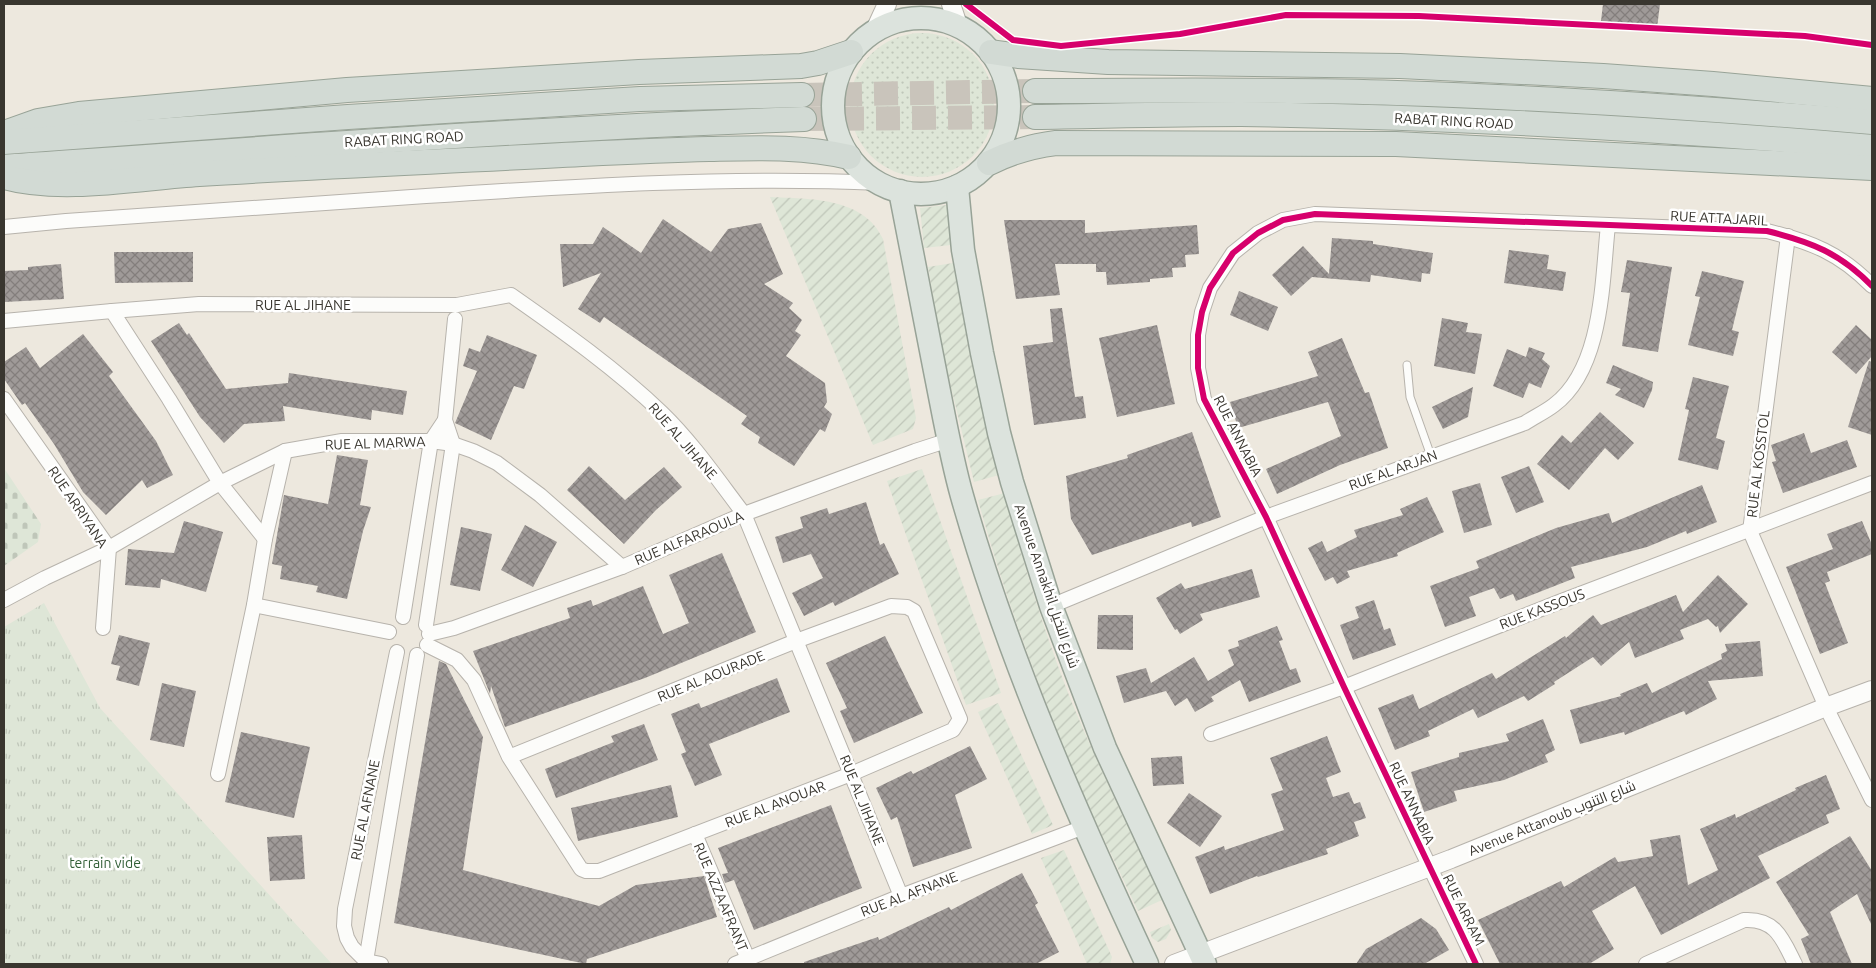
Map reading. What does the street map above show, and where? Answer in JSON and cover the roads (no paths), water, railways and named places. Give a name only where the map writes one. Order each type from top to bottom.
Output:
[{"type":"highway","points":[[4,133],[38,121],[79,114],[347,90],[639,72],[801,66],[818,63],[851,52]]},
{"type":"highway","points":[[991,52],[1018,56],[1108,62],[1400,66],[1603,76],[1872,99]]},
{"type":"highway","name":"RABAT RING ROAD","points":[[1035,91],[1241,90],[1398,93],[1711,109],[1872,122]]},
{"type":"highway","name":"RABAT RING ROAD","points":[[4,142],[348,117],[621,100],[802,94]]},
{"type":"highway","name":"RABAT RING ROAD","points":[[1035,116],[1240,114],[1398,118],[1700,133],[1872,147]]},
{"type":"highway","name":"RABAT RING ROAD","points":[[4,167],[417,138],[641,125],[804,120]]},
{"type":"highway","points":[[989,164],[1009,153],[1032,146],[1056,143],[1240,142],[1396,144],[1872,168]]},
{"type":"highway","points":[[4,177],[36,184],[79,184],[199,174],[642,151],[760,148],[805,149],[849,157]]},
{"type":"main road","points":[[916,18],[942,20],[958,26],[980,40],[991,52],[1002,69],[1008,88],[1010,108],[1007,128],[1000,147],[989,164],[974,177],[957,187],[939,192],[919,194],[890,187],[858,167],[849,157],[840,140],[833,104],[835,86],[841,68],[851,52],[862,40],[875,30],[891,23],[916,18]]},
{"type":"main road","points":[[890,187],[962,496],[1019,671],[1060,773],[1147,964]]},
{"type":"main road","name":"Avenue Annakhil شارع النخيل","points":[[957,187],[963,250],[982,353],[1012,482],[1051,606],[1105,748],[1203,959]]},
{"type":"street","points":[[875,30],[887,4]]},
{"type":"street","points":[[951,4],[958,26]]},
{"type":"street","points":[[4,227],[66,221],[528,190],[725,180],[776,180],[890,187]]},
{"type":"street","name":"RUE ANNABIA","points":[[1429,867],[1266,517],[1204,399],[1198,368],[1198,335],[1202,312],[1210,288],[1234,253],[1258,233],[1283,220],[1315,214],[1608,225]]},
{"type":"street","name":"RUE AL ARJAN","points":[[1051,606],[1266,517],[1525,423],[1555,405],[1576,382],[1587,362],[1596,332],[1608,225]]},
{"type":"street","name":"RUE ATTAJARIL","points":[[1608,225],[1767,231],[1811,243],[1832,253],[1855,269],[1872,286]]},
{"type":"street","name":"RUE AL KOSSTOL","points":[[1788,236],[1750,531],[1826,707],[1872,800]]},
{"type":"street","name":"RUE AL JIHANE","points":[[4,322],[200,304],[457,305],[511,295],[600,359],[663,414],[707,465],[744,514],[901,896]]},
{"type":"street","points":[[112,311],[220,483],[265,539]]},
{"type":"street","name":"RUE AL AFNANE","points":[[366,961],[425,640],[453,444],[445,420],[455,319]]},
{"type":"street","name":"RUE ARRIYANA","points":[[4,400],[109,548],[103,628]]},
{"type":"street","name":"RUE AL AFNANE","points":[[403,617],[431,441],[445,420]]},
{"type":"street","name":"RUE ALFARAOULA","points":[[425,640],[622,566],[744,514],[949,440]]},
{"type":"street","name":"RUE AL MARWA","points":[[4,600],[45,578],[109,548],[220,483],[285,451],[342,441],[431,441],[453,444],[473,451],[503,467],[622,566]]},
{"type":"street","points":[[218,774],[254,604],[265,539],[285,451]]},
{"type":"street","name":"RUE KASSOUS","points":[[1211,734],[1344,688],[1559,602],[1750,531],[1872,482]]},
{"type":"street","points":[[254,604],[389,632]]},
{"type":"street","name":"RUE AL AOURADE","points":[[509,758],[796,641],[891,606],[907,607],[914,611],[960,719]]},
{"type":"street","points":[[425,640],[403,656],[392,647],[389,640],[389,632],[396,620],[403,617],[416,617],[425,640],[457,660],[474,680],[509,758]]},
{"type":"street","name":"RUE AL AFNANE","points":[[366,961],[347,938],[344,926],[345,909],[397,652]]},
{"type":"street","name":"Avenue Attanoub شارع التنوب","points":[[1174,964],[1203,959],[1872,690]]},
{"type":"street","name":"RUE AL ANOUAR","points":[[509,758],[582,869],[591,872],[599,871],[851,774],[954,730],[960,719]]},
{"type":"street","name":"RUE AL AFNANE","points":[[742,962],[901,896],[1084,827]]},
{"type":"street","name":"RUE AZZAAFRANT","points":[[695,834],[742,962]]},
{"type":"street","name":"RUE ARRAM","points":[[1429,867],[1476,964]]},
{"type":"street","points":[[1646,964],[1744,920],[1752,919],[1768,924],[1779,933],[1794,964]]},
{"type":"street","points":[[366,961],[381,964]]},
{"type":"lane","points":[[1407,365],[1410,396],[1431,456]]},
{"type":"tunnel","points":[[802,95],[1035,91]]},
{"type":"tunnel","points":[[804,119],[1035,117]]},
{"type":"park label","name":"terrain vide","points":[[105,863]]}]
